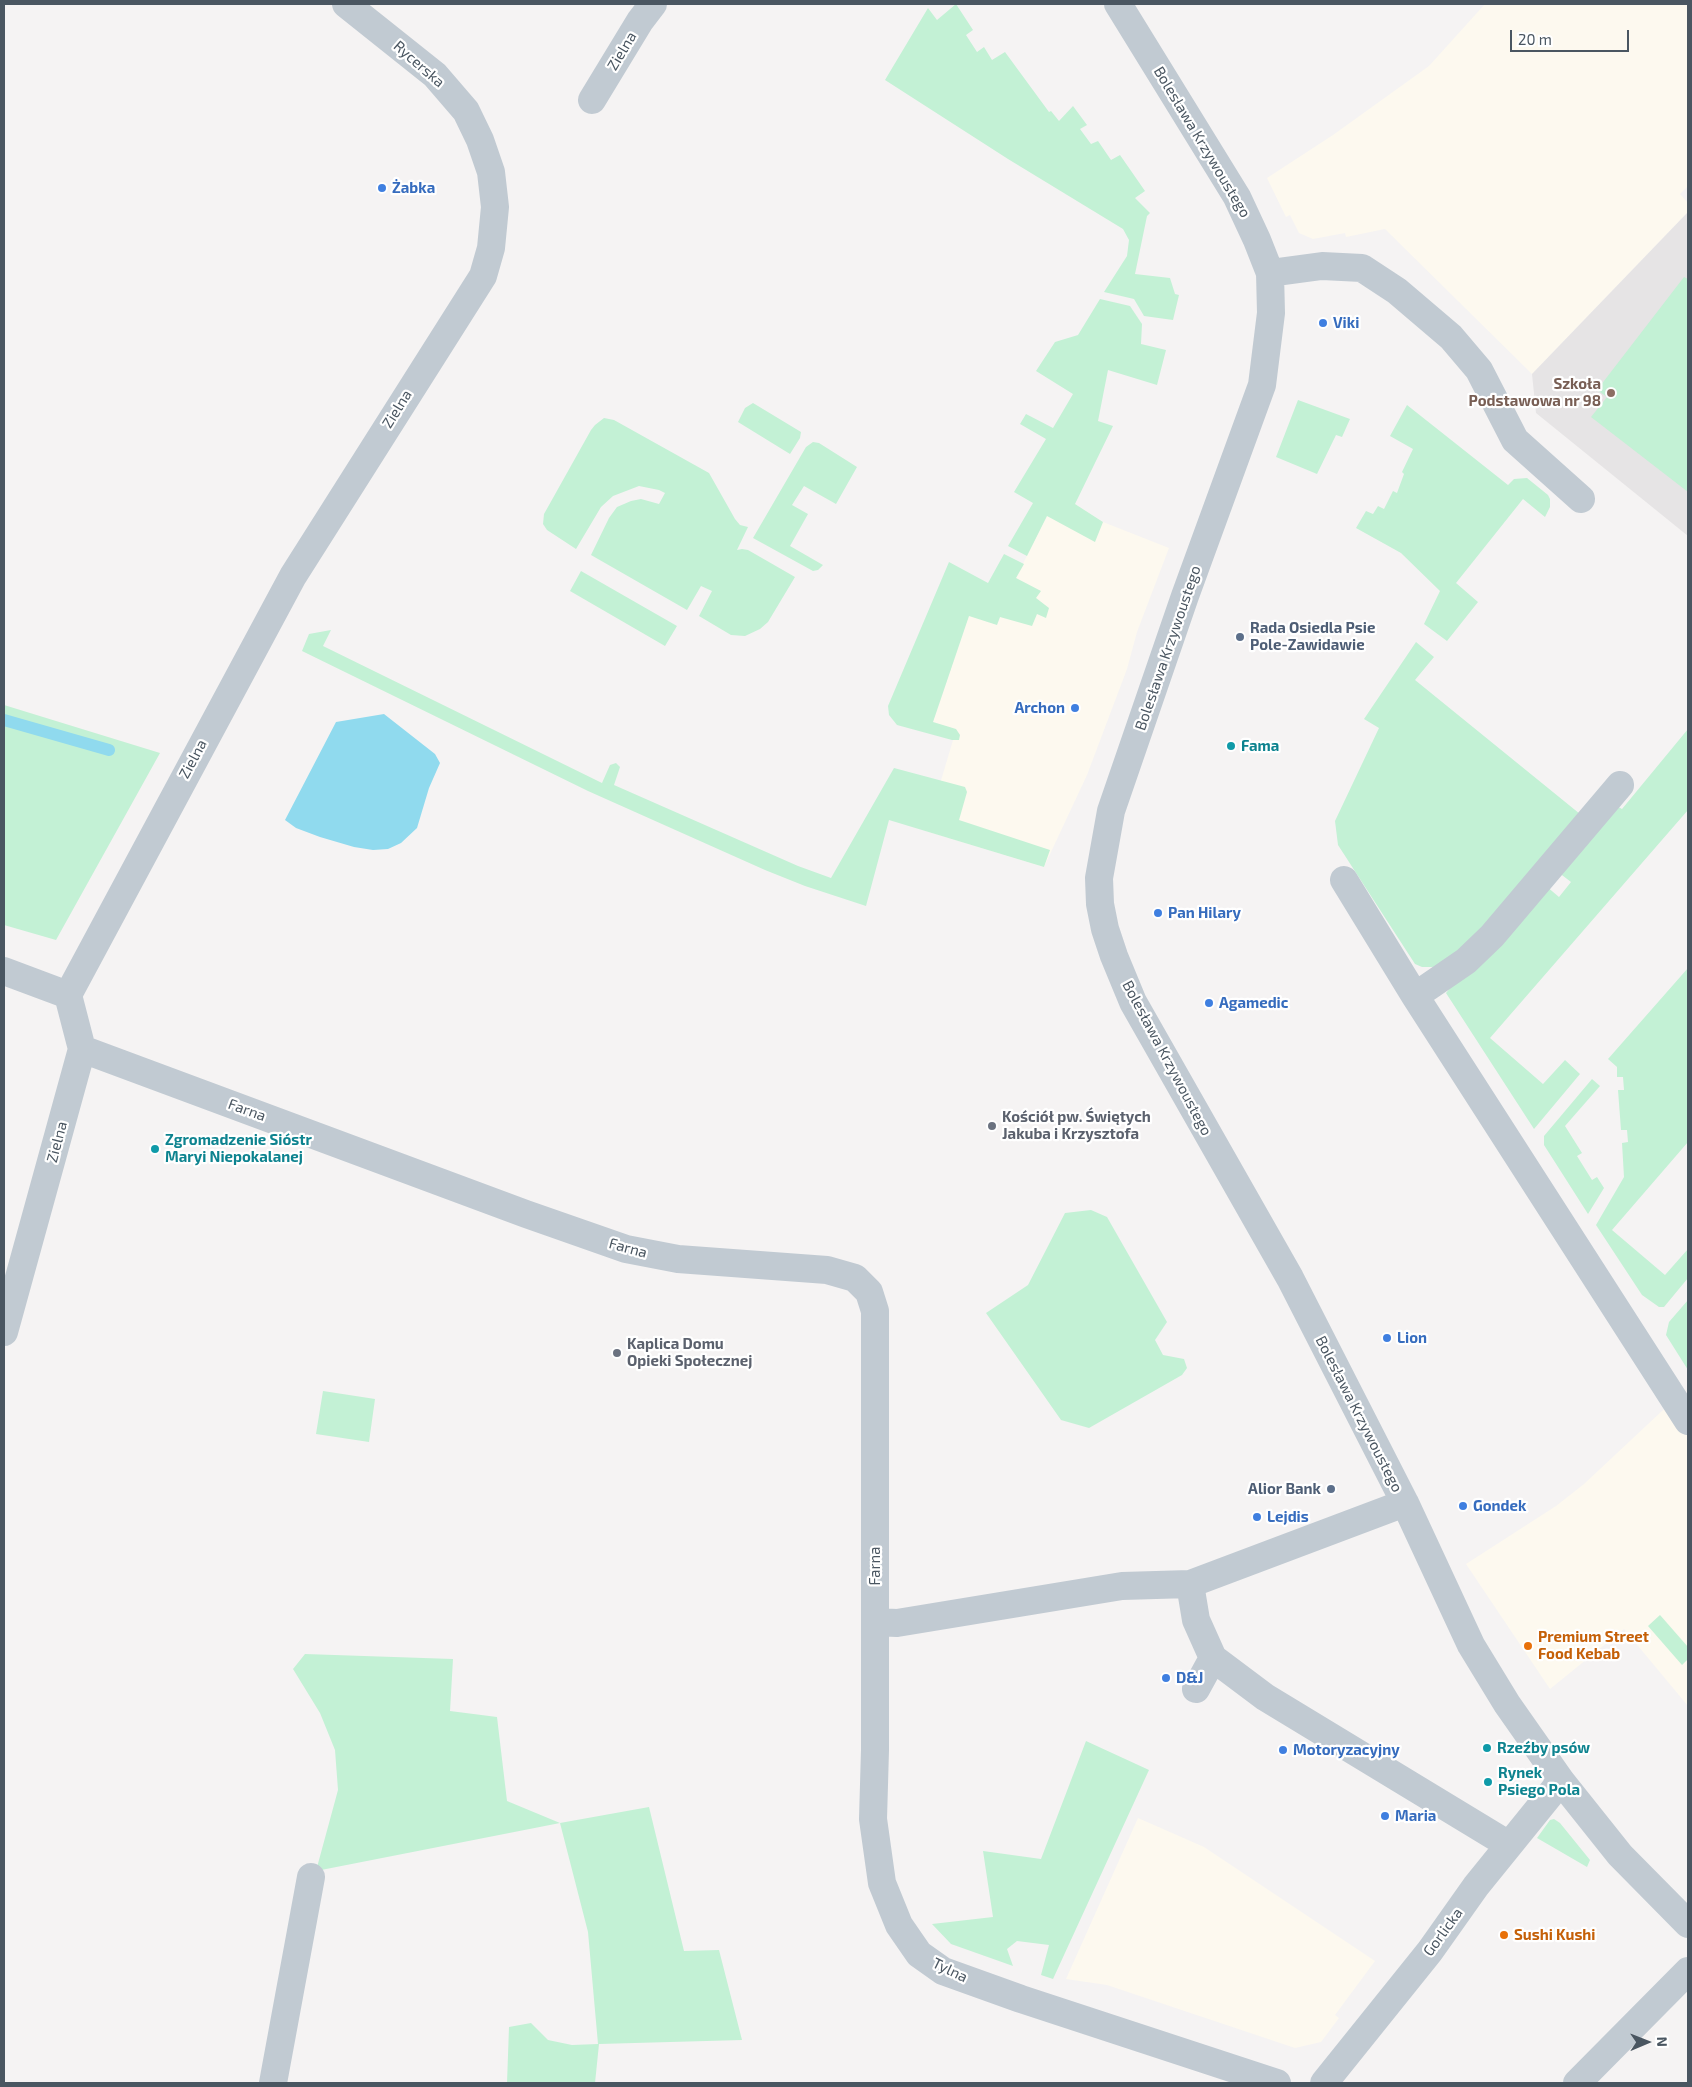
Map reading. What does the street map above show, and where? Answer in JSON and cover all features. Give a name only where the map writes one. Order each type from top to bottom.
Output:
[{"type":"street","name":"Rycerska","points":[[346,4],[435,75],[466,111],[487,157],[491,172],[495,207],[494,223]]},
{"type":"street","name":"Zielna","points":[[592,100],[640,21],[653,4]]},
{"type":"street","name":"Bolesława Krzywoustego","points":[[1118,4],[1237,197],[1270,273],[1271,313],[1262,384],[1182,605],[1111,811],[1099,878],[1100,904],[1114,956],[1133,1002],[1290,1278],[1405,1503],[1471,1645],[1507,1704],[1562,1781],[1620,1855],[1688,1924]]},
{"type":"street","name":"Zielna","points":[[4,1332],[82,1049],[68,994],[292,576],[483,276],[492,248],[494,223]]},
{"type":"street","points":[[1270,273],[1322,266],[1362,268],[1397,290],[1452,337],[1478,370],[1515,440],[1581,499]]},
{"type":"street","points":[[1415,996],[1466,960],[1492,936],[1620,785]]},
{"type":"street","points":[[1344,880],[1415,996],[1682,1411]]},
{"type":"street","points":[[4,972],[68,994]]},
{"type":"street","name":"Farna","points":[[82,1049],[526,1214],[626,1249],[678,1259],[827,1270],[855,1278],[869,1292],[875,1311],[875,1622]]},
{"type":"street","points":[[875,1622],[897,1623],[1122,1586],[1190,1584],[1405,1503]]},
{"type":"street","points":[[1190,1584],[1196,1620],[1213,1658],[1265,1697],[1509,1845]]},
{"type":"street","name":"Tylna","points":[[875,1622],[873,1819],[878,1863],[882,1883],[899,1925],[919,1954],[944,1971],[1021,1999],[1277,2083]]},
{"type":"street","points":[[1196,1689],[1213,1658]]},
{"type":"street","name":"Gorlicka","points":[[1324,2083],[1430,1951],[1476,1886],[1562,1781]]},
{"type":"street","points":[[272,2083],[311,1877]]},
{"type":"street","points":[[1577,2083],[1688,1971]]},
{"type":"shaded area","points":[[1485,4],[1688,4],[1688,186],[1680,194],[1688,203],[1688,212],[1532,374],[1385,229],[1346,237],[1345,233],[1313,239],[1299,233],[1290,215],[1286,217],[1267,178],[1333,135],[1429,66]]},
{"type":"shaded area","name":"Szkoła Podstawowa nr 98","points":[[1688,212],[1688,536],[1536,413],[1532,374]]},
{"type":"shaded area","points":[[1075,504],[1103,522],[1169,548],[1137,632],[1127,669],[1087,775],[1044,867],[926,831],[956,730],[933,722],[969,615],[997,625],[1016,578],[1047,515]]},
{"type":"shaded area","points":[[1688,1394],[1688,1706],[1624,1629],[1550,1689],[1466,1564],[1556,1506],[1584,1484],[1662,1411]]},
{"type":"shaded area","points":[[1138,1818],[1204,1847],[1375,1961],[1335,2015],[1339,2018],[1321,2042],[1295,2048],[1107,1985],[1066,1979]]},
{"type":"green space","points":[[956,4],[973,30],[966,35],[977,52],[984,47],[992,60],[1005,52],[1049,112],[1051,111],[1059,121],[1073,106],[1087,125],[1080,129],[1091,144],[1098,141],[1111,160],[1120,155],[1145,191],[1135,198],[1150,213],[1147,216],[1135,274],[1170,278],[1175,294],[1179,295],[1173,320],[1144,316],[1134,299],[1104,292],[1127,256],[1129,240],[1123,229],[1008,159],[885,80],[928,8],[937,20]]},
{"type":"green space","points":[[1684,277],[1688,279],[1688,492],[1591,417],[1607,397],[1597,390]]},
{"type":"green space","points":[[1100,299],[1130,306],[1142,324],[1141,344],[1166,350],[1157,385],[1108,370],[1098,421],[1113,426],[1075,504],[1103,522],[1095,542],[1047,516],[1027,556],[1008,546],[1033,503],[1014,492],[1046,439],[1020,424],[1026,414],[1053,428],[1073,394],[1036,371],[1055,342],[1078,335]]},
{"type":"green space","points":[[1298,400],[1350,419],[1342,437],[1336,435],[1317,474],[1276,457]]},
{"type":"green space","points":[[753,403],[801,432],[800,438],[790,454],[738,422],[745,408]]},
{"type":"green space","points":[[1407,405],[1508,485],[1514,479],[1527,478],[1548,495],[1550,499],[1550,507],[1545,517],[1523,499],[1456,583],[1478,602],[1447,641],[1424,624],[1440,591],[1401,553],[1356,528],[1366,511],[1373,514],[1378,506],[1384,509],[1393,491],[1397,493],[1404,474],[1402,472],[1413,449],[1390,436]]},
{"type":"green space","points":[[604,418],[614,420],[709,473],[735,519],[740,525],[748,527],[737,550],[748,550],[795,577],[768,622],[760,629],[745,636],[731,635],[699,616],[712,591],[701,586],[687,610],[591,555],[609,518],[617,507],[641,499],[659,504],[665,493],[659,490],[639,486],[613,496],[601,507],[576,549],[547,530],[543,524],[544,514],[591,430]]},
{"type":"green space","points":[[813,442],[819,443],[857,467],[836,504],[804,486],[792,505],[808,514],[790,546],[823,565],[818,570],[813,571],[753,538],[806,447]]},
{"type":"green space","points":[[1004,554],[1024,564],[1016,578],[1041,591],[1036,598],[1049,608],[1046,618],[1037,614],[1032,626],[1000,617],[997,625],[969,616],[933,722],[956,729],[960,735],[959,740],[952,740],[897,725],[889,715],[888,706],[949,562],[988,583]]},
{"type":"green space","points":[[581,571],[677,626],[665,646],[570,591]]},
{"type":"green space","points":[[331,630],[323,646],[602,783],[610,765],[616,763],[620,767],[614,785],[798,866],[831,878],[894,768],[965,787],[967,792],[959,820],[1050,850],[1044,867],[889,820],[866,906],[805,886],[765,870],[588,791],[302,651],[309,634]]},
{"type":"green space","points":[[1416,642],[1434,657],[1415,680],[1580,814],[1494,920],[1443,966],[1432,967],[1422,967],[1415,964],[1338,845],[1335,821],[1379,728],[1364,719]]},
{"type":"green space","points":[[4,705],[160,753],[56,940],[4,925]]},
{"type":"green space","points":[[1688,729],[1688,810],[1490,1038],[1543,1084],[1565,1060],[1580,1074],[1534,1129],[1446,993],[1546,886],[1559,897],[1571,882],[1558,872],[1613,804],[1622,809]]},
{"type":"green space","points":[[1688,968],[1688,1142],[1612,1230],[1665,1275],[1688,1249],[1688,1278],[1664,1307],[1659,1307],[1642,1295],[1596,1225],[1624,1177],[1622,1143],[1628,1142],[1627,1130],[1621,1130],[1618,1090],[1624,1090],[1623,1077],[1617,1077],[1617,1067],[1608,1059]]},
{"type":"green space","points":[[1592,1079],[1600,1086],[1565,1126],[1582,1153],[1577,1156],[1592,1180],[1597,1177],[1604,1188],[1588,1214],[1544,1145],[1544,1136]]},
{"type":"green space","points":[[1091,1210],[1107,1217],[1167,1322],[1155,1340],[1163,1355],[1184,1359],[1187,1368],[1182,1375],[1089,1428],[1061,1420],[986,1313],[1028,1285],[1065,1213]]},
{"type":"green space","points":[[1688,1300],[1688,1370],[1666,1335],[1669,1322]]},
{"type":"green space","points":[[323,1391],[375,1399],[369,1442],[316,1434]]},
{"type":"green space","points":[[1660,1615],[1688,1647],[1688,1659],[1682,1665],[1648,1626]]},
{"type":"green space","points":[[305,1654],[453,1659],[450,1711],[497,1717],[507,1801],[560,1823],[316,1871],[338,1790],[335,1750],[320,1713],[293,1669]]},
{"type":"green space","points":[[1086,1741],[1149,1770],[1053,1979],[1041,1975],[1049,1945],[1017,1941],[1007,1949],[1013,1966],[951,1944],[932,1924],[993,1917],[983,1851],[1041,1859]]},
{"type":"green space","points":[[649,1807],[684,1951],[719,1950],[742,2040],[599,2044],[595,2083],[507,2083],[509,2027],[531,2023],[548,2040],[572,2045],[598,2044],[588,1932],[560,1823]]},
{"type":"green space","points":[[1554,1819],[1560,1823],[1590,1860],[1587,1867],[1537,1838],[1550,1820]]},
{"type":"water","points":[[384,714],[435,754],[440,763],[429,788],[417,828],[401,843],[388,849],[373,850],[354,847],[320,837],[296,828],[285,820],[336,722]]},
{"type":"waterway","points":[[4,720],[109,750]]},
{"type":"place","name":"Żabka","points":[[382,188]]},
{"type":"place","name":"Viki","points":[[1323,323]]},
{"type":"place","name":"Szkoła Podstawowa nr 98","points":[[1611,393]]},
{"type":"place","name":"Rada Osiedla Psie Pole-Zawidawie","points":[[1240,637]]},
{"type":"place","name":"Archon","points":[[1075,708]]},
{"type":"place","name":"Fama","points":[[1231,746]]},
{"type":"place","name":"Pan Hilary","points":[[1158,913]]},
{"type":"place","name":"Agamedic","points":[[1209,1003]]},
{"type":"place","name":"Kościół pw. Świętych Jakuba i Krzysztofa","points":[[992,1126]]},
{"type":"place","name":"Zgromadzenie Sióstr Maryi Niepokalanej","points":[[155,1149]]},
{"type":"place","name":"Lion","points":[[1387,1338]]},
{"type":"place","name":"Kaplica Domu Opieki Społecznej","points":[[617,1353]]},
{"type":"place","name":"Alior Bank","points":[[1331,1489]]},
{"type":"place","name":"Gondek","points":[[1463,1506]]},
{"type":"place","name":"Lejdis","points":[[1257,1517]]},
{"type":"place","name":"Premium Street Food Kebab","points":[[1528,1646]]},
{"type":"place","name":"D&J","points":[[1166,1678]]},
{"type":"place","name":"Rzeźby psów","points":[[1487,1748]]},
{"type":"place","name":"Motoryzacyjny","points":[[1283,1750]]},
{"type":"place","name":"Rynek Psiego Pola","points":[[1488,1782]]},
{"type":"place","name":"Maria","points":[[1385,1816]]},
{"type":"place","name":"Sushi Kushi","points":[[1504,1935]]}]
